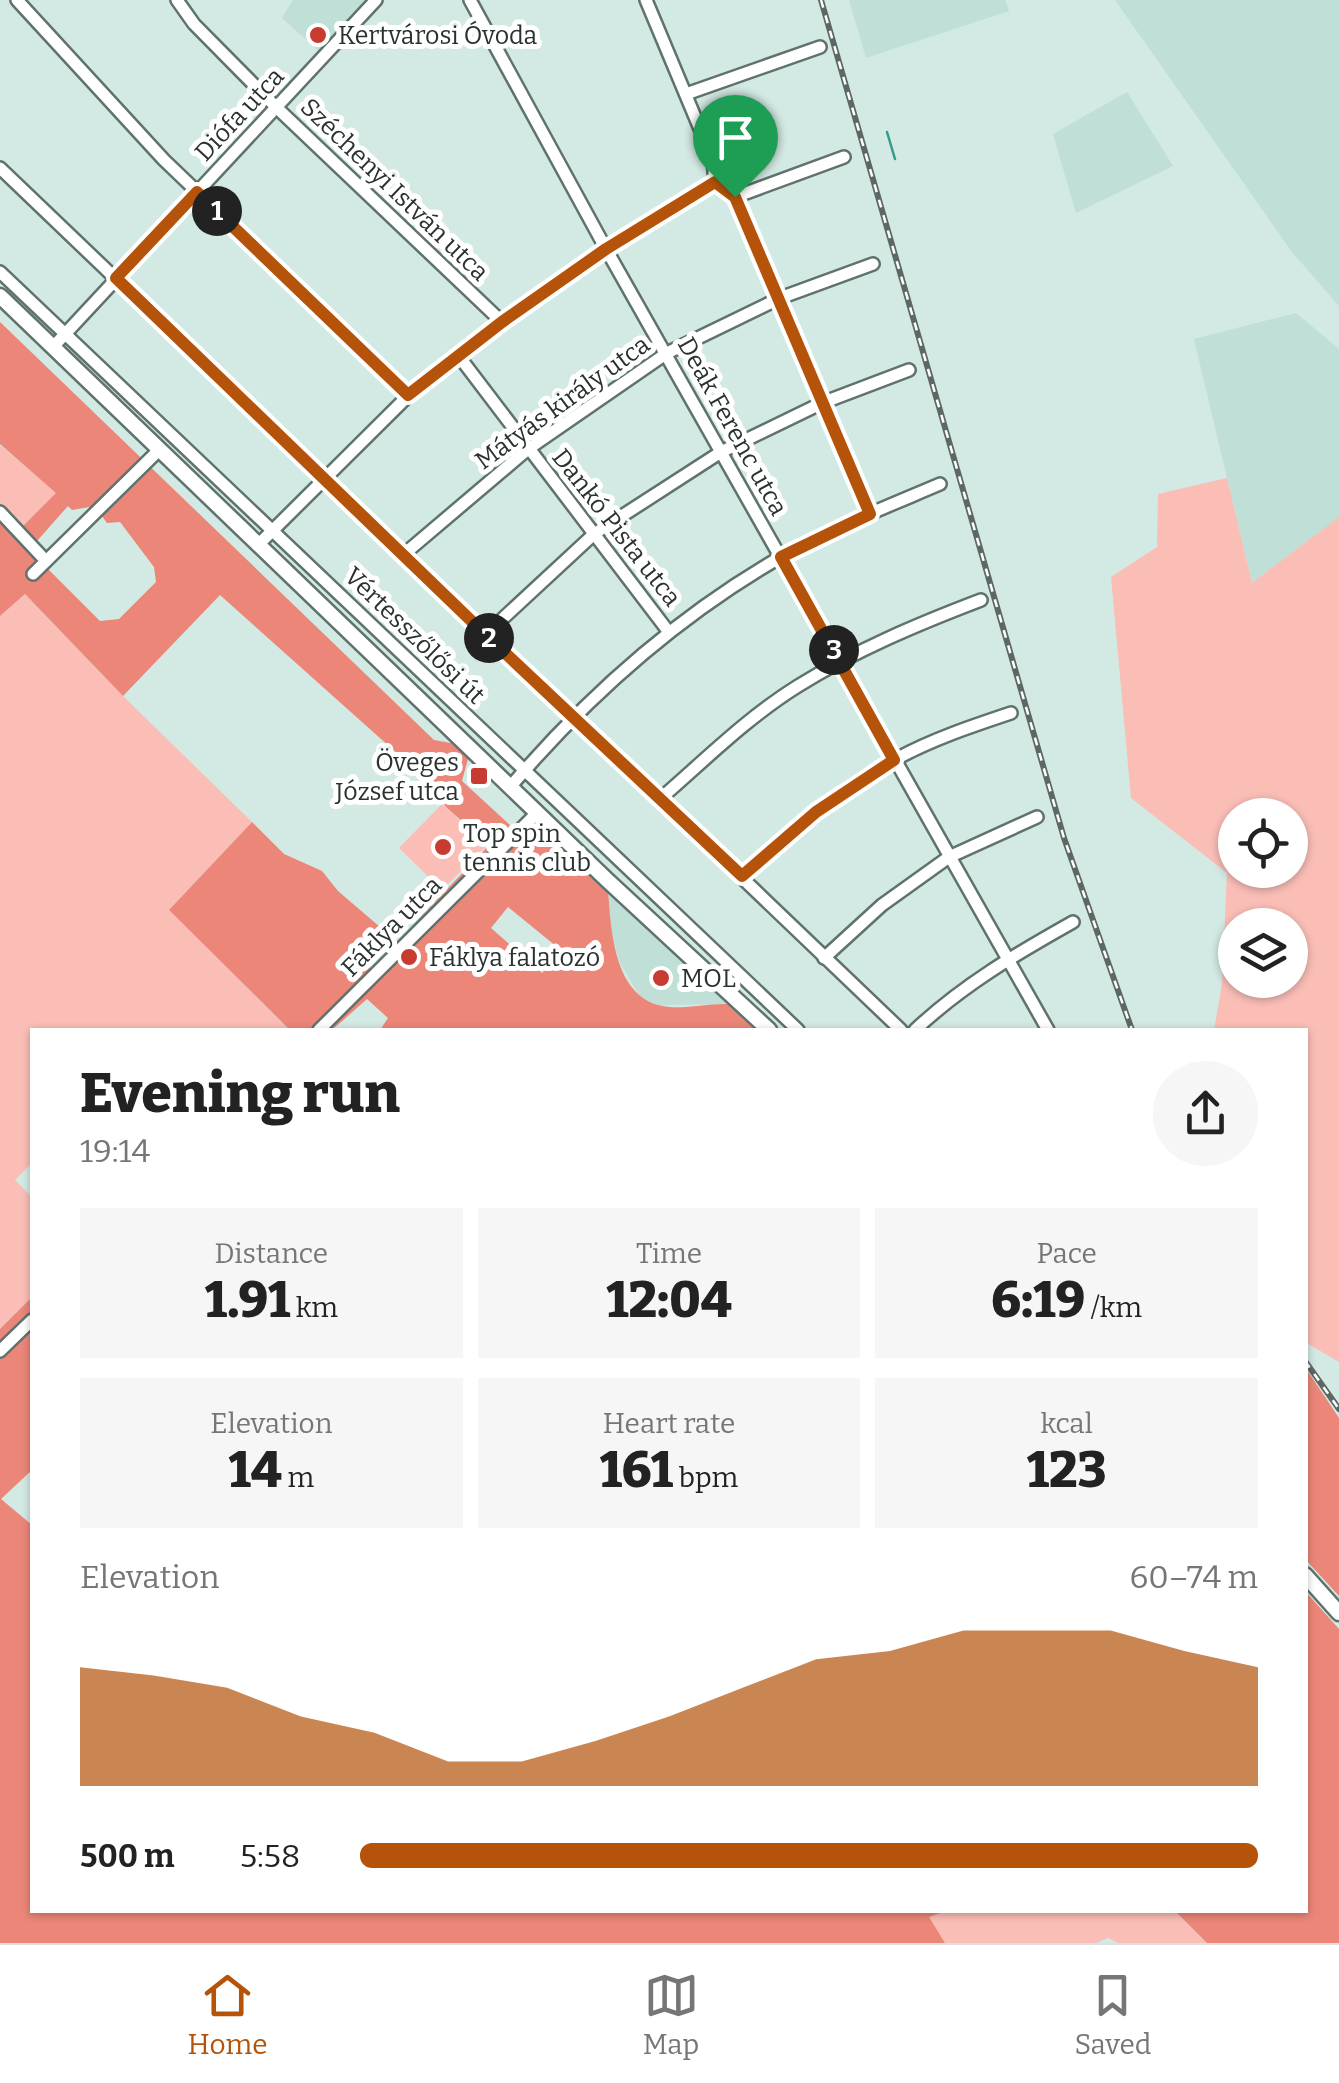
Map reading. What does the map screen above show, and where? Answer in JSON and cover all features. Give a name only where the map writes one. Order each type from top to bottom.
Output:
[{"type":"main road","name":"Vértesszőlősi út","points":[[0,296],[766,1028]]},
{"type":"main road","points":[[1308,1578],[1339,1613]]},
{"type":"street","points":[[17,0],[64,55],[197,192],[408,395]]},
{"type":"street","name":"Széchenyi István utca","points":[[177,0],[194,24],[276,108],[502,322]]},
{"type":"street","name":"Diófa utca","points":[[53,347],[376,0]]},
{"type":"street","name":"Deák Ferenc utca","points":[[470,0],[606,249],[1047,1028]]},
{"type":"street","points":[[646,0],[713,160],[715,182],[735,197],[870,514]]},
{"type":"street","points":[[686,94],[820,47]]},
{"type":"street","points":[[735,197],[844,157]]},
{"type":"street","points":[[0,168],[899,1028]]},
{"type":"street","points":[[258,544],[408,395],[458,355],[606,249],[715,182]]},
{"type":"street","name":"Mátyás király utca","points":[[403,556],[528,448],[667,353],[780,298],[873,264]]},
{"type":"street","name":"Vértesszőlősi út","points":[[0,272],[796,1028]]},
{"type":"street","name":"Dankó Pista utca","points":[[458,355],[668,631]]},
{"type":"street","points":[[486,635],[594,534],[721,452],[822,403],[909,370]]},
{"type":"street","points":[[33,574],[160,450]]},
{"type":"street","points":[[511,786],[576,716],[668,631],[781,557],[940,484]]},
{"type":"street","points":[[0,512],[46,561]]},
{"type":"street","points":[[660,799],[796,687],[899,631],[980,600]]},
{"type":"street","points":[[742,876],[816,812],[894,760],[960,730],[1011,713]]},
{"type":"street","name":"Fáklya utca","points":[[321,1028],[537,813]]},
{"type":"street","points":[[824,958],[882,904],[949,858],[1038,817]]},
{"type":"street","points":[[917,1028],[953,994],[1073,922]]},
{"type":"street","points":[[0,1351],[30,1322]]},
{"type":"shaded area","name":"Kertvárosi Óvoda","points":[[293,0],[368,0],[320,52],[282,18]]},
{"type":"shaded area","points":[[849,0],[1005,0],[1009,11],[866,58]]},
{"type":"shaded area","points":[[1115,0],[1339,0],[1339,306],[1292,252]]},
{"type":"shaded area","points":[[1127,92],[1173,166],[1076,213],[1053,134]]},
{"type":"shaded area","points":[[1296,313],[1339,349],[1339,517],[1252,583],[1194,339]]},
{"type":"shaded area","points":[[0,322],[434,740],[456,744],[468,759],[462,781],[523,837],[538,828],[608,890],[617,956],[623,973],[643,998],[666,1007],[728,1004],[753,1028],[381,1028],[388,1018],[367,999],[334,1028],[288,1028],[169,910],[252,822],[284,854],[322,871],[338,891],[380,927],[354,952],[371,969],[489,845],[447,808],[409,764],[220,595],[123,696],[25,594],[0,616],[0,512],[18,531],[56,493],[0,444]],"holes":[[[68,506],[72,510],[95,506],[107,523],[120,522],[154,567],[156,582],[119,619],[100,621],[29,550]],[[508,907],[562,951],[542,973],[491,928]]]},
{"type":"shaded area","points":[[0,445],[57,493],[18,531],[0,512]]},
{"type":"shaded area","points":[[1227,478],[1252,583],[1339,517],[1339,1362],[1308,1344],[1308,1028],[1214,1028],[1220,998],[1308,998],[1308,908],[1225,908],[1226,888],[1308,888],[1308,798],[1218,798],[1218,866],[1131,798],[1111,577],[1157,547],[1158,494]]},
{"type":"shaded area","points":[[25,594],[252,822],[169,910],[288,1028],[30,1028],[30,1165],[15,1180],[30,1195],[30,1299],[0,1329],[0,616]]},
{"type":"shaded area","name":"Top spin tennis club","points":[[442,804],[487,845],[442,890],[399,848]]},
{"type":"shaded area","points":[[608,890],[728,1004],[656,1005],[639,995],[619,961],[611,930]]},
{"type":"shaded area","points":[[30,1299],[30,1472],[1,1499],[30,1523],[30,1913],[940,1913],[929,1917],[945,1943],[0,1943],[0,1329]]},
{"type":"shaded area","points":[[1308,1372],[1339,1418],[1339,1596],[1308,1562]]},
{"type":"shaded area","points":[[1308,1594],[1339,1629],[1339,1943],[1207,1943],[1177,1913],[1308,1913]]},
{"type":"shaded area","points":[[940,1913],[1177,1913],[1207,1943],[1118,1943],[1108,1938],[1096,1943],[945,1943],[928,1917]]},
{"type":"waterway","points":[[887,132],[895,159]]},
{"type":"railway","points":[[821,0],[1064,838],[1131,1028]]},
{"type":"railway","points":[[1308,1365],[1339,1409]]},
{"type":"place","name":"Kertvárosi Óvoda","points":[[318,35]]},
{"type":"place","name":"Öveges József utca","points":[[479,776]]},
{"type":"place","name":"Top spin tennis club","points":[[443,847]]},
{"type":"place","name":"Fáklya falatozó","points":[[409,957]]},
{"type":"place","name":"MOL","points":[[661,978]]},
{"type":"route","points":[[715,182],[735,197],[870,514],[781,557],[894,760],[816,812],[742,876],[116,278],[197,192],[408,395],[606,249],[715,182]]}]
